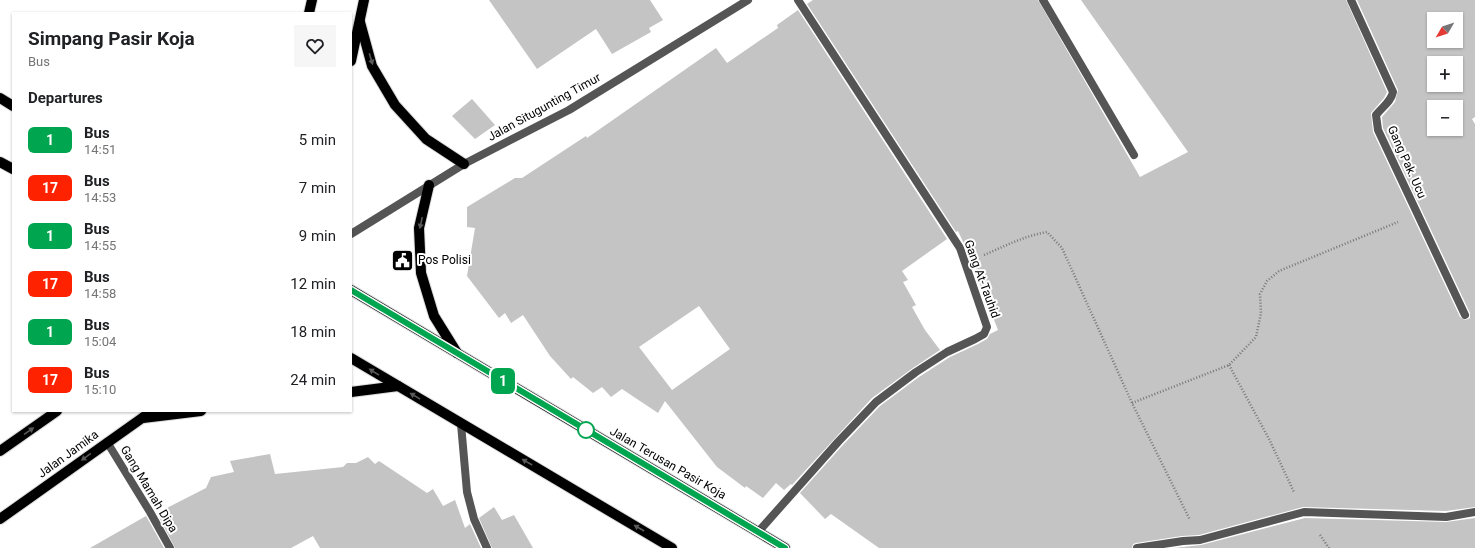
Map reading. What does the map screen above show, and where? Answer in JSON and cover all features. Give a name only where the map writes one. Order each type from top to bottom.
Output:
[{"type":"main road","points":[[309,12],[312,0]]},
{"type":"main road","points":[[352,57],[364,0]]},
{"type":"main road","points":[[360,22],[372,66],[395,105],[426,139],[464,164]]},
{"type":"main road","points":[[0,98],[12,105]]},
{"type":"main road","points":[[0,162],[12,168]]},
{"type":"main road","points":[[429,184],[419,228],[421,273],[434,316],[458,355]]},
{"type":"main road","name":"Jalan Terusan Pasir Koja","points":[[352,291],[458,355],[759,531],[785,548]]},
{"type":"main road","points":[[352,359],[672,548]]},
{"type":"main road","points":[[352,392],[398,386]]},
{"type":"main road","points":[[0,451],[56,412]]},
{"type":"main road","name":"Jalan Jamika","points":[[0,519],[150,412]]},
{"type":"main road","points":[[141,418],[192,412]]},
{"type":"street","name":"Jalan Situgunting Timur","points":[[352,233],[429,184],[464,164],[569,110],[748,0]]},
{"type":"street","name":"Gang At-Tauhid","points":[[759,531],[838,442],[876,402],[916,372],[947,352],[984,334],[987,327],[960,248],[798,0]]},
{"type":"street","points":[[1043,0],[1134,154]]},
{"type":"street","name":"Gang Pak. Ucu","points":[[1351,0],[1393,92],[1391,100],[1382,107],[1376,116],[1378,130],[1465,315]]},
{"type":"street","points":[[461,424],[467,492],[474,519],[487,548]]},
{"type":"street","name":"Gang Mamah Dipa","points":[[107,442],[150,512],[170,548]]},
{"type":"street","points":[[1137,548],[1183,540],[1200,540],[1304,512],[1446,517],[1475,512]]},
{"type":"path","points":[[1132,403],[1229,365],[1256,337],[1261,313],[1260,294],[1267,280],[1279,271],[1417,214]]},
{"type":"path","points":[[966,264],[1016,240],[1047,232],[1062,248],[1132,403],[1200,540]]},
{"type":"path","points":[[1229,365],[1269,440],[1304,512],[1329,548]]},
{"type":"building","points":[[489,0],[650,0],[663,20],[649,28],[651,32],[612,54],[596,29],[537,69]]},
{"type":"building","points":[[813,0],[1038,0],[1140,177],[1188,152],[1081,0],[1346,0],[1387,92],[1384,98],[1371,113],[1373,132],[1460,317],[1465,320],[1470,318],[1470,313],[1383,128],[1382,117],[1395,102],[1398,90],[1357,0],[1475,0],[1475,117],[1472,119],[1475,124],[1475,507],[1446,511],[1303,507],[1199,535],[1136,543],[1133,544],[1132,548],[879,548],[831,514],[825,519],[800,493],[880,406],[919,377],[950,357],[987,339],[990,334],[998,330],[965,246],[958,231],[956,232],[807,4]]},
{"type":"building","points":[[798,10],[947,239],[902,271],[908,280],[903,282],[916,305],[912,307],[925,330],[940,350],[872,398],[792,485],[791,484],[784,490],[776,483],[763,498],[746,486],[745,488],[717,467],[665,401],[658,413],[622,389],[611,397],[602,387],[593,393],[573,377],[571,379],[550,356],[523,315],[511,323],[505,313],[499,318],[467,276],[475,228],[467,227],[467,207],[515,178],[522,178],[586,136],[587,138],[716,48],[727,63],[778,28],[777,25]],"holes":[[[699,306],[730,349],[672,390],[639,347]]]},
{"type":"building","points":[[472,99],[495,125],[475,139],[452,116]]},
{"type":"building","points":[[270,454],[275,474],[343,467],[347,463],[356,463],[368,457],[375,464],[379,461],[427,493],[433,489],[443,506],[455,500],[465,528],[470,524],[481,548],[320,548],[313,536],[291,548],[175,548],[157,513],[206,488],[211,477],[234,472],[230,461]]},
{"type":"building","points":[[494,507],[502,520],[514,515],[533,548],[492,548],[479,518]]},
{"type":"building","points":[[146,516],[164,548],[90,548]]},
{"type":"building","points":[[1305,518],[1446,522],[1475,518],[1475,548],[1174,548],[1201,545]]},
{"type":"bus line","name":"1","points":[[352,291],[458,355],[759,531],[785,548]]},
{"type":"place","name":"Pos Polisi","points":[[403,260]]}]
